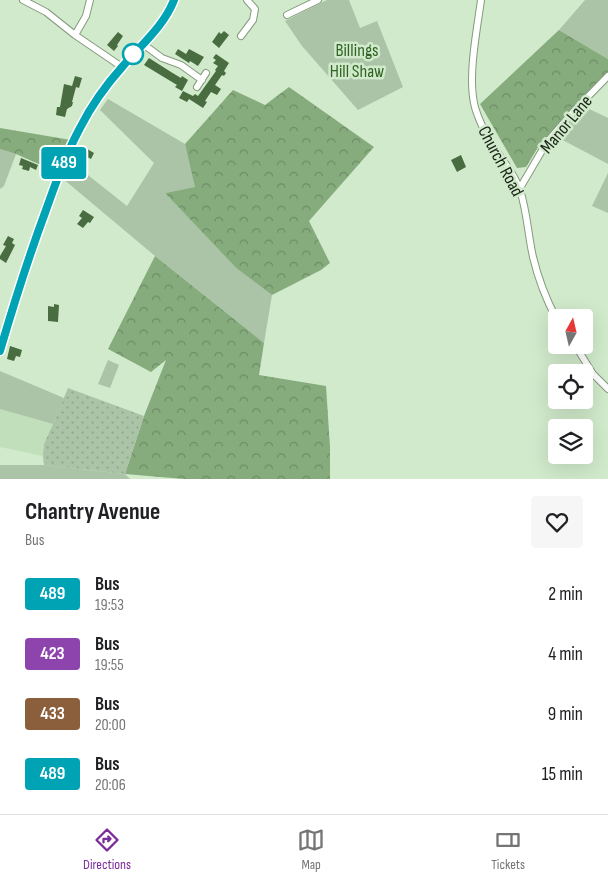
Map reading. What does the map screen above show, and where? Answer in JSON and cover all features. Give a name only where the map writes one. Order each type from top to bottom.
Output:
[{"type":"street","points":[[23,0],[46,12],[75,35],[122,67]]},
{"type":"street","points":[[75,35],[86,16],[90,0]]},
{"type":"street","points":[[0,351],[29,257],[58,177],[79,129],[104,89],[161,24],[174,0]]},
{"type":"street","points":[[241,36],[253,20],[255,9],[247,0]]},
{"type":"street","points":[[287,15],[318,0]]},
{"type":"street","name":"Church Road","points":[[481,0],[472,82],[474,102],[487,136],[520,188],[533,258],[552,309]]},
{"type":"street","points":[[143,44],[162,58],[181,65],[202,80]]},
{"type":"street","points":[[197,87],[206,73]]},
{"type":"street","name":"Manor Lane","points":[[520,188],[547,142],[608,76]]},
{"type":"street","points":[[512,173],[521,176],[528,175]]},
{"type":"street","points":[[581,354],[593,374],[608,389]]},
{"type":"shaded area","points":[[0,409],[53,424],[44,444],[43,456],[0,447]]},
{"type":"green space","name":"Billings Hill Shaw","points":[[327,0],[349,0],[360,28],[377,21],[403,87],[358,110],[302,46],[285,21]]},
{"type":"green space","points":[[585,0],[608,0],[608,59],[559,30]]},
{"type":"green space","points":[[559,30],[608,59],[608,72],[540,144],[526,167],[517,168],[480,104]]},
{"type":"green space","points":[[289,87],[374,147],[309,221],[330,263],[321,270],[272,295],[236,268],[165,193],[195,187],[185,144],[233,90],[265,105]]},
{"type":"green space","points":[[108,99],[185,144],[196,187],[165,193],[236,268],[272,295],[264,343],[155,256],[62,178],[69,160],[127,206],[154,163],[100,110]]},
{"type":"green space","points":[[583,106],[608,118],[608,164],[557,137]]},
{"type":"green space","points":[[0,128],[71,140],[57,172],[0,149]]},
{"type":"green space","points":[[0,149],[16,154],[4,186],[0,189]]},
{"type":"green space","points":[[608,173],[608,213],[592,206]]},
{"type":"green space","points":[[155,256],[264,343],[259,375],[326,386],[330,479],[184,479],[125,474],[144,416],[166,360],[151,372],[108,349]]},
{"type":"green space","points":[[108,360],[119,365],[110,388],[98,384]]},
{"type":"green space","points":[[0,371],[64,398],[53,424],[0,409]]},
{"type":"green space","points":[[68,388],[144,416],[125,474],[44,465],[44,444]]},
{"type":"green space","points":[[0,465],[44,465],[125,474],[130,479],[0,479]]},
{"type":"building","points":[[224,31],[229,35],[219,48],[212,42],[219,32],[221,34]]},
{"type":"building","points":[[118,32],[123,36],[114,51],[107,45]]},
{"type":"building","points":[[178,49],[186,54],[189,49],[204,57],[198,66],[190,61],[189,63],[175,54]]},
{"type":"building","points":[[216,54],[229,63],[224,71],[226,73],[224,76],[222,75],[215,85],[221,89],[217,95],[211,92],[203,108],[189,99],[187,102],[179,98],[183,91],[193,96],[195,94],[198,96],[216,71],[218,66],[213,63],[216,60],[213,58]]},
{"type":"building","points":[[149,58],[181,78],[182,76],[188,80],[182,91],[175,87],[177,85],[144,65]]},
{"type":"building","points":[[75,76],[82,78],[79,88],[76,87],[72,106],[67,109],[65,117],[56,115],[57,107],[60,107],[64,84],[72,86]]},
{"type":"building","points":[[82,146],[94,153],[91,159],[87,157],[85,160],[77,156],[79,147],[81,149]]},
{"type":"building","points":[[461,155],[466,167],[457,172],[451,160]]},
{"type":"building","points":[[21,158],[38,165],[36,170],[30,167],[29,171],[22,169],[23,166],[19,165]]},
{"type":"building","points":[[83,210],[94,217],[83,228],[77,224],[82,218],[79,216]]},
{"type":"building","points":[[8,236],[14,239],[12,243],[15,245],[6,263],[0,259],[0,256],[6,246],[3,245]]},
{"type":"building","points":[[54,304],[59,305],[58,322],[48,321],[48,306],[54,307]]},
{"type":"building","points":[[10,346],[22,350],[20,357],[16,356],[14,361],[7,359]]},
{"type":"bus line","name":"489","points":[[0,351],[29,257],[58,177],[79,129],[104,89],[161,24],[174,0]]}]
